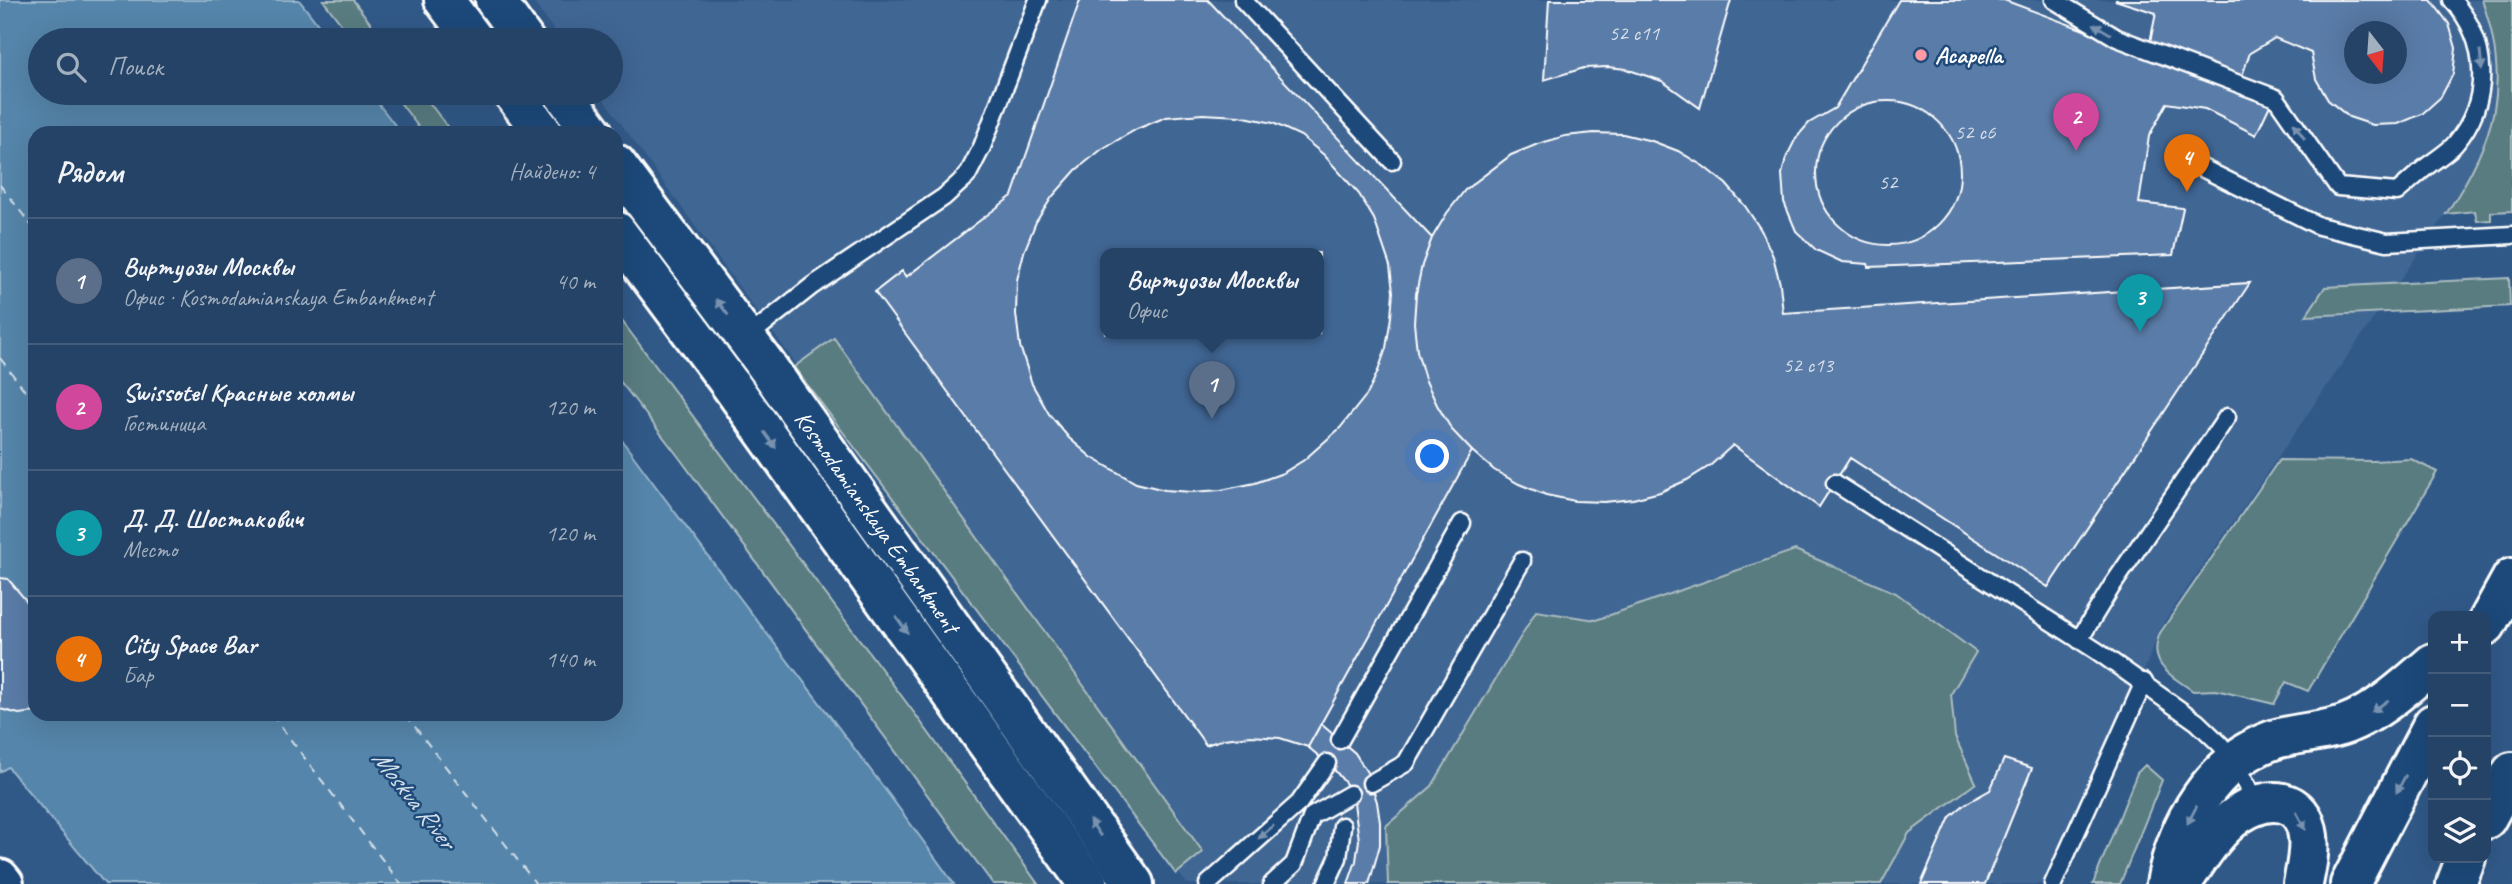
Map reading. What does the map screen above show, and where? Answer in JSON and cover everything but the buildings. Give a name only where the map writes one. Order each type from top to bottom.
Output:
[{"type":"main road","points":[[444,0],[465,28]]},
{"type":"main road","points":[[495,0],[515,28]]},
{"type":"main road","points":[[522,105],[538,126]]},
{"type":"main road","points":[[572,105],[588,126]]},
{"type":"main road","name":"Kosmodamianskaya Embankment","points":[[623,173],[746,339],[1134,884]]},
{"type":"main road","name":"Kosmodamianskaya Embankment","points":[[623,240],[730,384],[1088,884]]},
{"type":"main road","points":[[2491,613],[2512,578]]},
{"type":"main road","points":[[2166,884],[2176,844],[2217,775],[2234,761],[2270,741],[2300,732],[2344,726],[2354,721],[2373,711],[2428,667]]},
{"type":"main road","points":[[2353,877],[2428,734]]},
{"type":"main road","points":[[2491,812],[2512,772]]},
{"type":"main road","points":[[2181,884],[2215,836],[2238,815],[2257,804],[2273,801],[2288,803],[2303,817],[2308,837],[2304,881]]},
{"type":"main road","points":[[2491,817],[2512,801]]},
{"type":"main road","points":[[2456,884],[2464,863]]},
{"type":"main road","points":[[0,879],[4,884]]},
{"type":"lane","points":[[746,339],[813,286],[944,197],[967,176],[982,147],[1038,0]]},
{"type":"lane","points":[[1243,0],[1392,161]]},
{"type":"lane","points":[[2054,0],[2117,38],[2276,98],[2338,187],[2397,192],[2455,145],[2473,116],[2482,78],[2479,46],[2463,13],[2452,0]]},
{"type":"lane","points":[[2192,163],[2319,226],[2387,242],[2512,236]]},
{"type":"lane","points":[[2079,640],[2112,586],[2227,417]]},
{"type":"lane","points":[[1835,483],[2144,682],[2197,722],[2234,761],[2257,804]]},
{"type":"lane","points":[[1340,740],[1462,523]]},
{"type":"lane","points":[[1371,783],[1406,763],[1522,561]]},
{"type":"lane","points":[[2053,884],[2144,682]]},
{"type":"lane","points":[[1208,884],[1299,803],[1327,763]]},
{"type":"lane","points":[[1272,884],[1293,864],[1312,816],[1350,794]]},
{"type":"lane","points":[[1299,803],[1312,816]]},
{"type":"lane","points":[[1326,884],[1338,858],[1342,826]]},
{"type":"shaded area","points":[[532,0],[2482,0],[2493,15],[2503,38],[2511,85],[2507,109],[2498,134],[2485,157],[2162,625],[2059,884],[1187,884],[750,302],[608,105],[623,105],[623,28],[552,28]]},
{"type":"green space","points":[[323,0],[353,0],[374,28],[344,28]]},
{"type":"green space","points":[[2482,0],[2512,0],[2512,211],[2491,212],[2491,220],[2477,221],[2475,211],[2446,214],[2477,162],[2494,112],[2496,59]]},
{"type":"green space","points":[[402,105],[431,105],[447,126],[418,126]]},
{"type":"green space","points":[[2509,278],[2510,306],[2306,316],[2325,287]]},
{"type":"green space","points":[[623,322],[915,714],[1038,884],[993,884],[623,385]]},
{"type":"green space","points":[[834,338],[1203,852],[1176,874],[794,367]]},
{"type":"green space","points":[[2411,459],[2437,472],[2308,691],[2286,682],[2274,704],[2216,690],[2193,691],[2163,668],[2156,653],[2160,633],[2279,460]]},
{"type":"green space","points":[[1795,550],[1896,593],[1976,652],[1951,694],[1955,737],[1976,783],[1909,833],[1881,884],[1388,884],[1386,826],[1432,786],[1536,611],[1596,620]]},
{"type":"green space","points":[[2145,765],[2162,780],[2120,884],[2093,884],[2137,773]]},
{"type":"water","name":"Moskva River","points":[[0,0],[299,0],[321,28],[28,28],[28,105],[379,105],[396,126],[28,126],[28,721],[623,721],[623,442],[954,884],[105,884],[8,767],[0,772]]},
{"type":"ferry route","points":[[0,185],[28,221]]},
{"type":"ferry route","points":[[0,358],[28,395]]},
{"type":"ferry route","points":[[276,721],[401,884]]},
{"type":"ferry route","points":[[410,721],[536,884]]},
{"type":"place","name":"Acapella","points":[[1921,55]]},
{"type":"place","name":"Swissotel Красные холмы","points":[[2076,151]]},
{"type":"place","name":"City Space Bar","points":[[2187,192]]},
{"type":"place","name":"Д. Д. Шостакович","points":[[2140,332]]},
{"type":"place","name":"Виртуозы Москвы","points":[[1212,419]]}]
